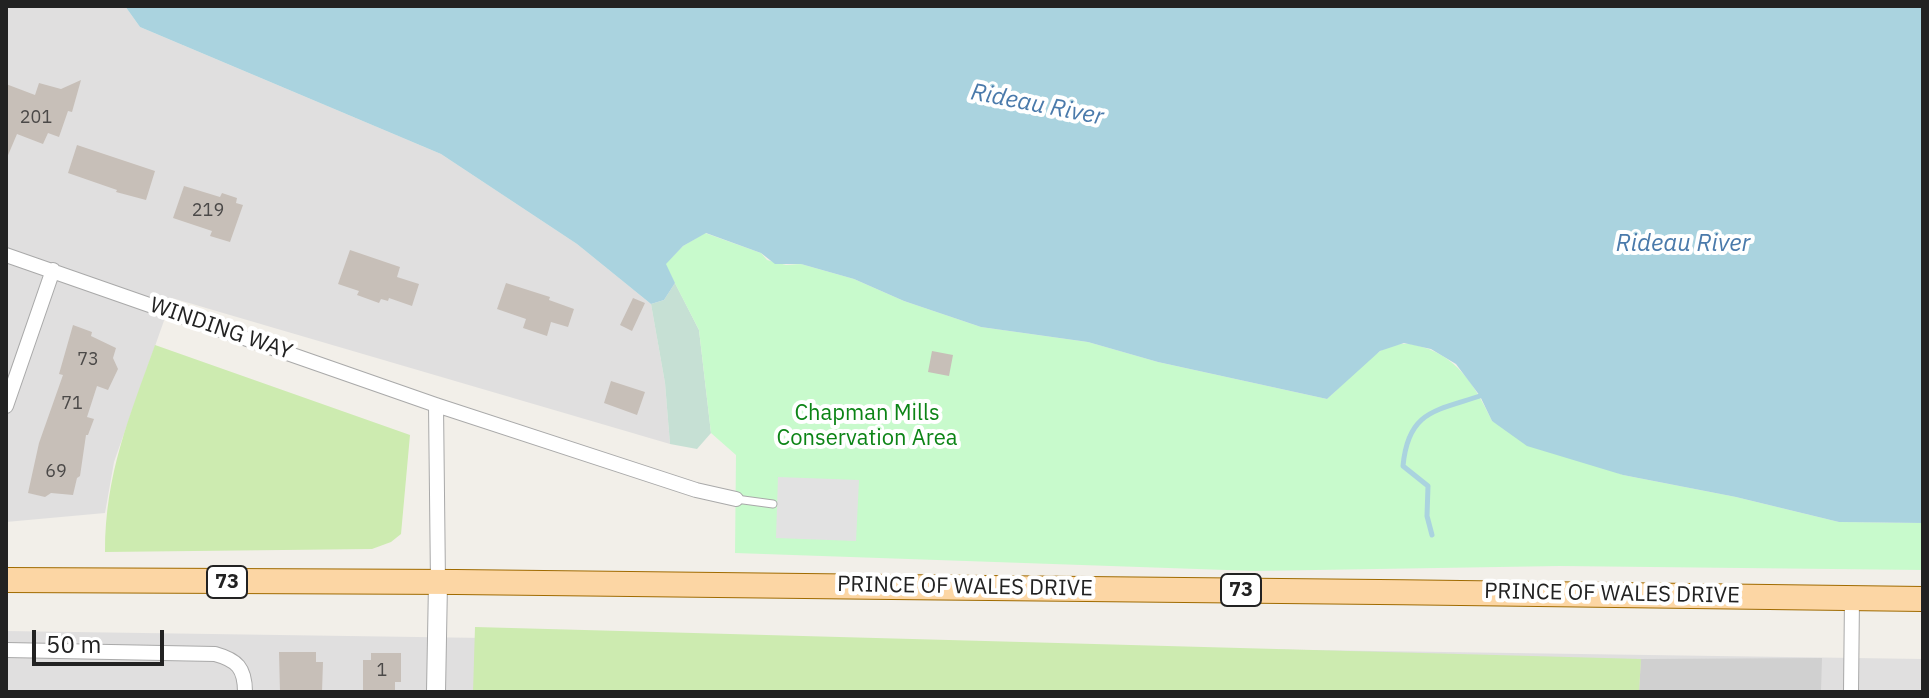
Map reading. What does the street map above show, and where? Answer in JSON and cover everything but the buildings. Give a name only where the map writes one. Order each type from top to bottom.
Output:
[{"type":"main road","name":"PRINCE OF WALES DRIVE","points":[[6,580],[726,584],[1923,599]]},
{"type":"street","name":"WINDING WAY","points":[[6,255],[436,405],[696,490],[736,499]]},
{"type":"street","points":[[6,406],[53,270]]},
{"type":"street","points":[[436,405],[436,692]]},
{"type":"street","points":[[1851,692],[1852,598]]},
{"type":"street","points":[[6,650],[215,654],[233,659],[245,674],[245,692]]},
{"type":"lane","name":"WINDING WAY","points":[[736,499],[773,504]]},
{"type":"shaded area","points":[[6,6],[125,6],[140,27],[441,154],[577,244],[651,304],[665,383],[670,444],[172,298],[114,462],[105,513],[6,522]]},
{"type":"shaded area","points":[[778,477],[859,480],[856,541],[776,538]]},
{"type":"shaded area","points":[[6,631],[1923,659],[1923,692],[6,692]]},
{"type":"shaded area","points":[[1822,658],[1821,692],[1639,692],[1641,659]]},
{"type":"green space","name":"Chapman Mills Conservation Area","points":[[705,233],[761,253],[767,260],[786,265],[801,264],[854,279],[904,301],[981,327],[1088,342],[1158,362],[1327,399],[1365,362],[1383,350],[1401,344],[1415,345],[1429,349],[1453,364],[1479,395],[1492,421],[1623,475],[1736,497],[1839,522],[1923,523],[1923,570],[1560,566],[1255,571],[735,553],[736,455],[711,433],[699,330],[665,264],[683,246]]},
{"type":"green space","points":[[675,283],[699,330],[711,433],[697,449],[670,444],[665,383],[651,304],[664,300]]},
{"type":"green space","points":[[155,345],[410,435],[401,534],[391,542],[372,549],[105,552],[114,471]]},
{"type":"green space","points":[[475,627],[1641,659],[1639,692],[473,692]]},
{"type":"water","name":"Rideau River","points":[[125,6],[1923,6],[1923,523],[1839,522],[1736,497],[1623,475],[1527,446],[1492,421],[1480,396],[1456,364],[1431,349],[1404,343],[1380,351],[1327,399],[1158,362],[1088,342],[981,327],[904,301],[854,279],[801,264],[775,264],[761,253],[706,233],[683,246],[666,264],[675,283],[664,300],[651,304],[577,244],[441,154],[140,27]]},
{"type":"waterway","points":[[1432,535],[1427,516],[1428,486],[1403,466],[1406,448],[1411,434],[1426,416],[1480,396]]}]
